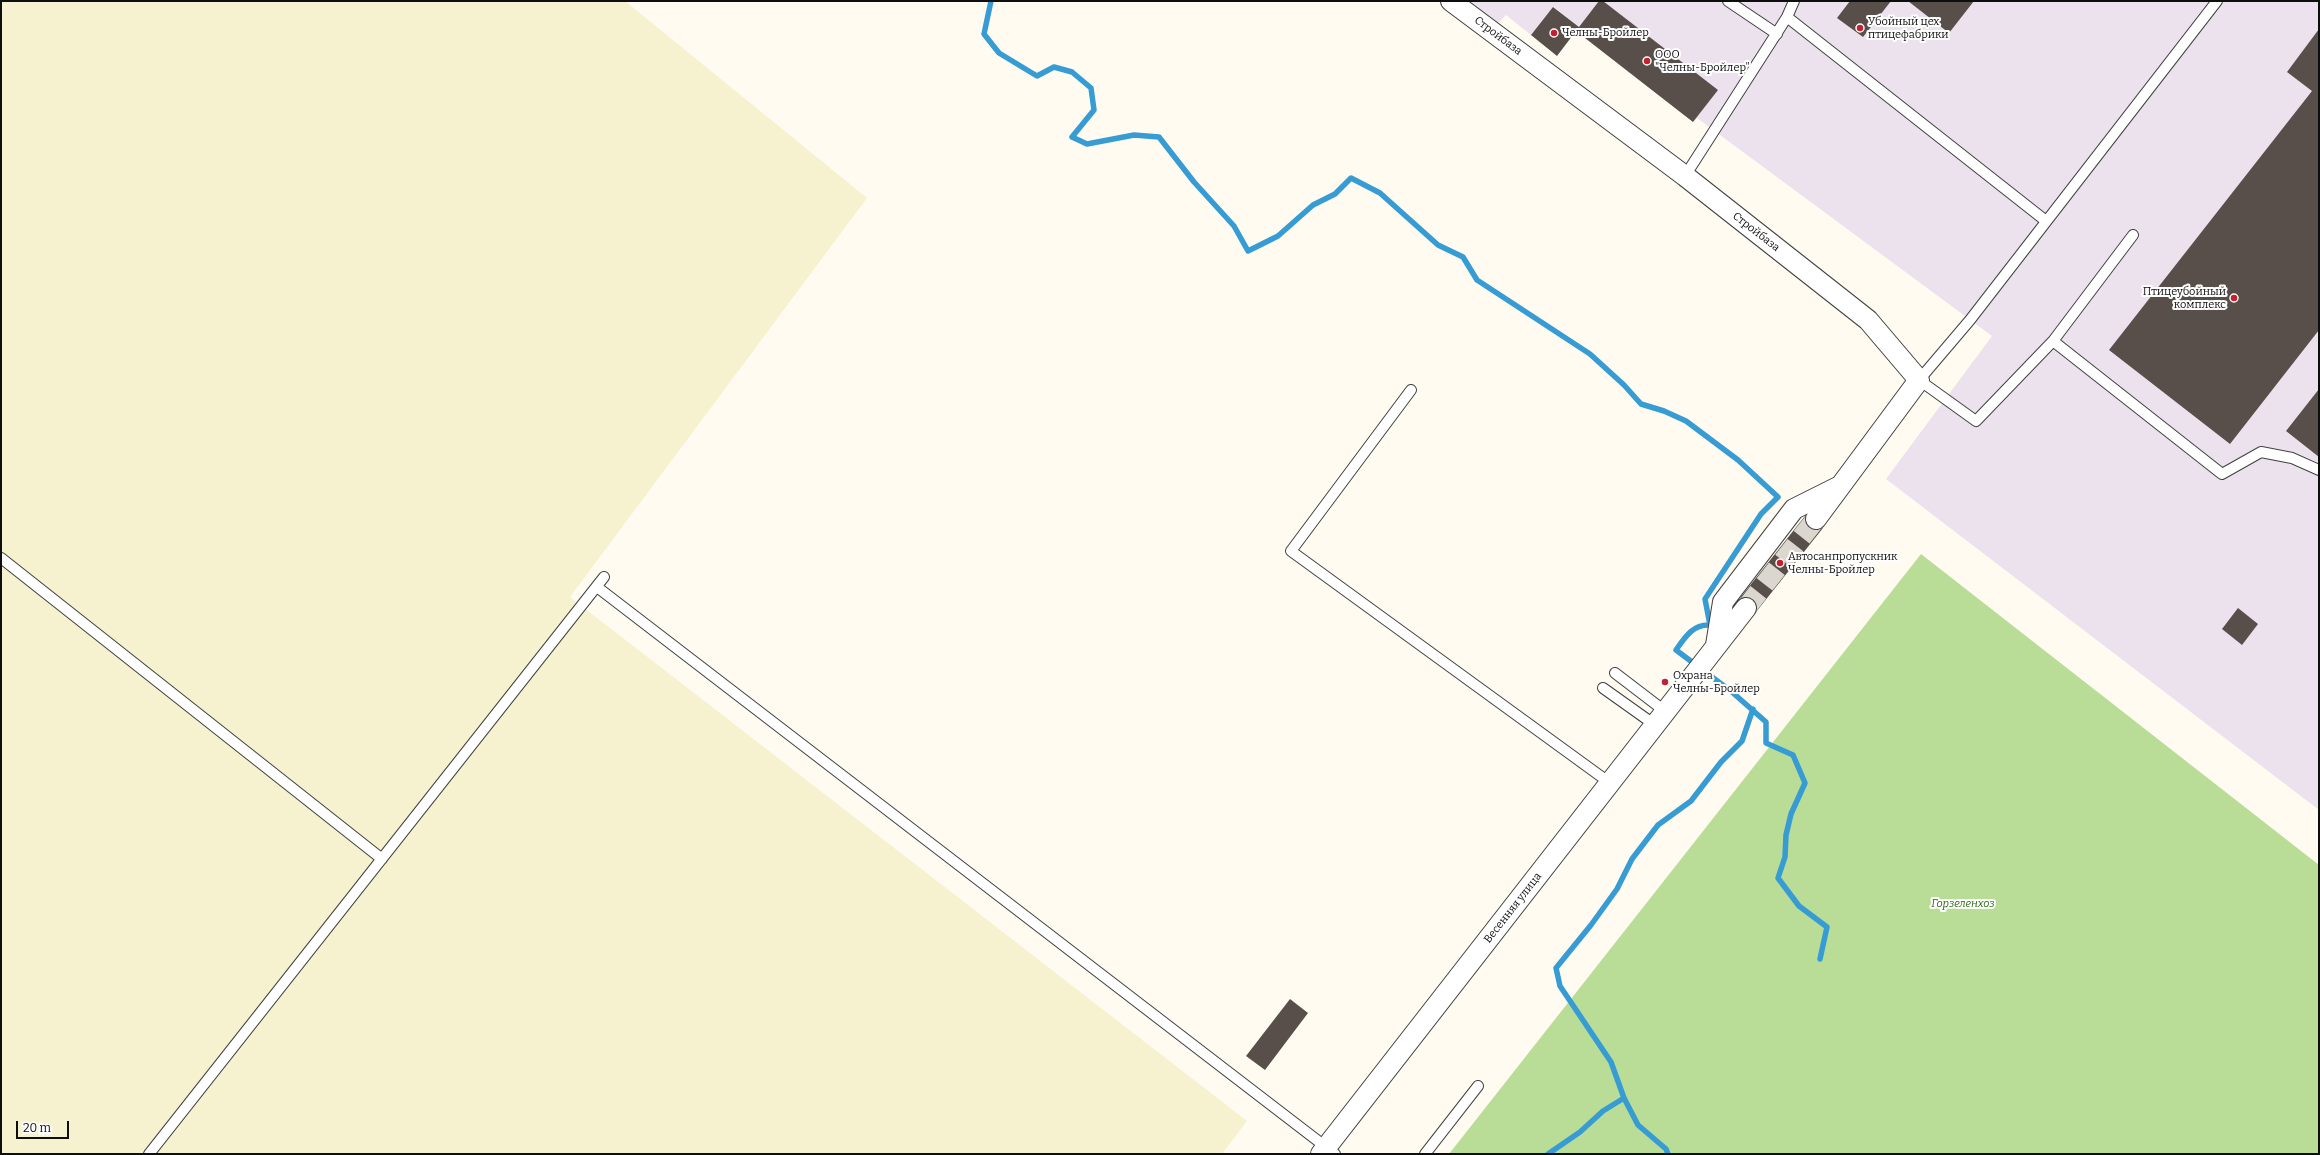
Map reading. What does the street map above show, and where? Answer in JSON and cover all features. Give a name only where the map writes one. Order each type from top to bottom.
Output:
[{"type":"street","name":"Стройбаза","points":[[1451,1],[1685,176],[1868,320],[1919,380]]},
{"type":"street","points":[[1819,515],[1919,380]]},
{"type":"street","points":[[1710,656],[1723,602],[1794,509],[1841,485]]},
{"type":"street","name":"Весенняя улица","points":[[1327,1152],[1746,608]]},
{"type":"lane","points":[[1728,1],[1776,34]]},
{"type":"lane","points":[[1685,176],[1787,18],[1794,1]]},
{"type":"lane","points":[[2133,235],[2053,341],[1976,421],[1919,380],[1970,320],[2217,1]]},
{"type":"lane","points":[[1787,18],[2046,221]]},
{"type":"lane","points":[[2053,341],[2222,474],[2261,452],[2292,458],[2319,470]]},
{"type":"lane","points":[[1411,390],[1291,551],[1610,783]]},
{"type":"lane","points":[[1,558],[382,859]]},
{"type":"lane","points":[[149,1154],[604,578]]},
{"type":"lane","points":[[597,586],[1327,1152]]},
{"type":"lane","points":[[1615,674],[1661,718]]},
{"type":"lane","points":[[1604,688],[1661,718]]},
{"type":"lane","points":[[1425,1154],[1478,1086]]},
{"type":"shaded area","points":[[1,1],[625,1],[867,198],[570,597],[1247,1121],[1222,1154],[1,1154]]},
{"type":"shaded area","name":"Челны-Бройлер","points":[[1470,1],[2319,1],[2319,810],[1886,479],[1992,336],[1697,118],[1693,122],[1576,31],[1579,27],[1554,7],[1531,35],[1506,15],[1498,23]]},
{"type":"green space","name":"Горзеленхоз","points":[[1921,554],[2319,865],[2319,1154],[1449,1154]]},
{"type":"building","name":"ООО \"Челны-Бройлер\"","points":[[1599,1],[1603,1],[1718,90],[1693,122],[1576,31],[1557,56],[1531,35],[1553,7],[1579,27]]},
{"type":"building","name":"Убойный цех птицефабрики","points":[[1850,1],[1891,1],[1863,37],[1837,18]]},
{"type":"building","name":"Убойный цех птицефабрики","points":[[1908,1],[1974,1],[1949,33]]},
{"type":"building","name":"Птицеубойный комплекс","points":[[2319,29],[2319,330],[2230,444],[2109,350],[2312,91],[2287,72]]},
{"type":"building","points":[[2319,389],[2319,457],[2286,431]]},
{"type":"building","name":"Автосанпропускник Челны-Бройлер","points":[[1805,516],[1805,523],[1810,528],[1815,530],[1823,528],[1756,612],[1757,604],[1753,599],[1747,597],[1740,598]]},
{"type":"building","points":[[2238,608],[2258,624],[2242,645],[2222,629]]},
{"type":"building","points":[[1290,999],[1308,1013],[1265,1070],[1246,1056]]},
{"type":"waterway","points":[[991,1],[984,34],[999,53],[1037,76],[1054,67],[1072,72],[1091,88],[1094,110],[1072,137],[1087,144],[1134,135],[1159,137],[1194,182],[1234,226],[1248,251],[1278,236],[1313,205],[1335,194],[1351,178],[1380,193],[1438,245],[1463,257],[1477,280],[1590,354],[1624,385],[1641,404],[1664,411],[1686,421],[1738,460],[1778,497],[1761,514],[1705,599],[1710,625],[1704,625],[1694,629],[1686,636],[1676,650],[1732,692],[1766,722],[1766,743],[1793,755],[1805,783],[1791,814],[1786,835],[1785,857],[1778,878],[1799,906],[1827,927],[1820,959]]},
{"type":"waterway","points":[[1668,1154],[1666,1149],[1638,1125],[1624,1098],[1611,1062],[1560,986],[1556,968],[1591,925],[1617,889],[1632,859],[1658,825],[1691,801],[1721,762],[1742,741],[1753,709]]},
{"type":"waterway","points":[[1548,1154],[1580,1132],[1603,1111],[1624,1098]]},
{"type":"tunnel","points":[[1746,608],[1816,519]]},
{"type":"place","name":"Убойный цех птицефабрики","points":[[1860,28]]},
{"type":"place","name":"Челны-Бройлер","points":[[1554,33]]},
{"type":"place","name":"ООО \"Челны-Бройлер\"","points":[[1647,61]]},
{"type":"place","name":"Птицеубойный комплекс","points":[[2234,298]]},
{"type":"place","name":"Автосанпропускник Челны-Бройлер","points":[[1780,563]]},
{"type":"place","name":"Охрана Челны-Бройлер","points":[[1665,682]]}]
